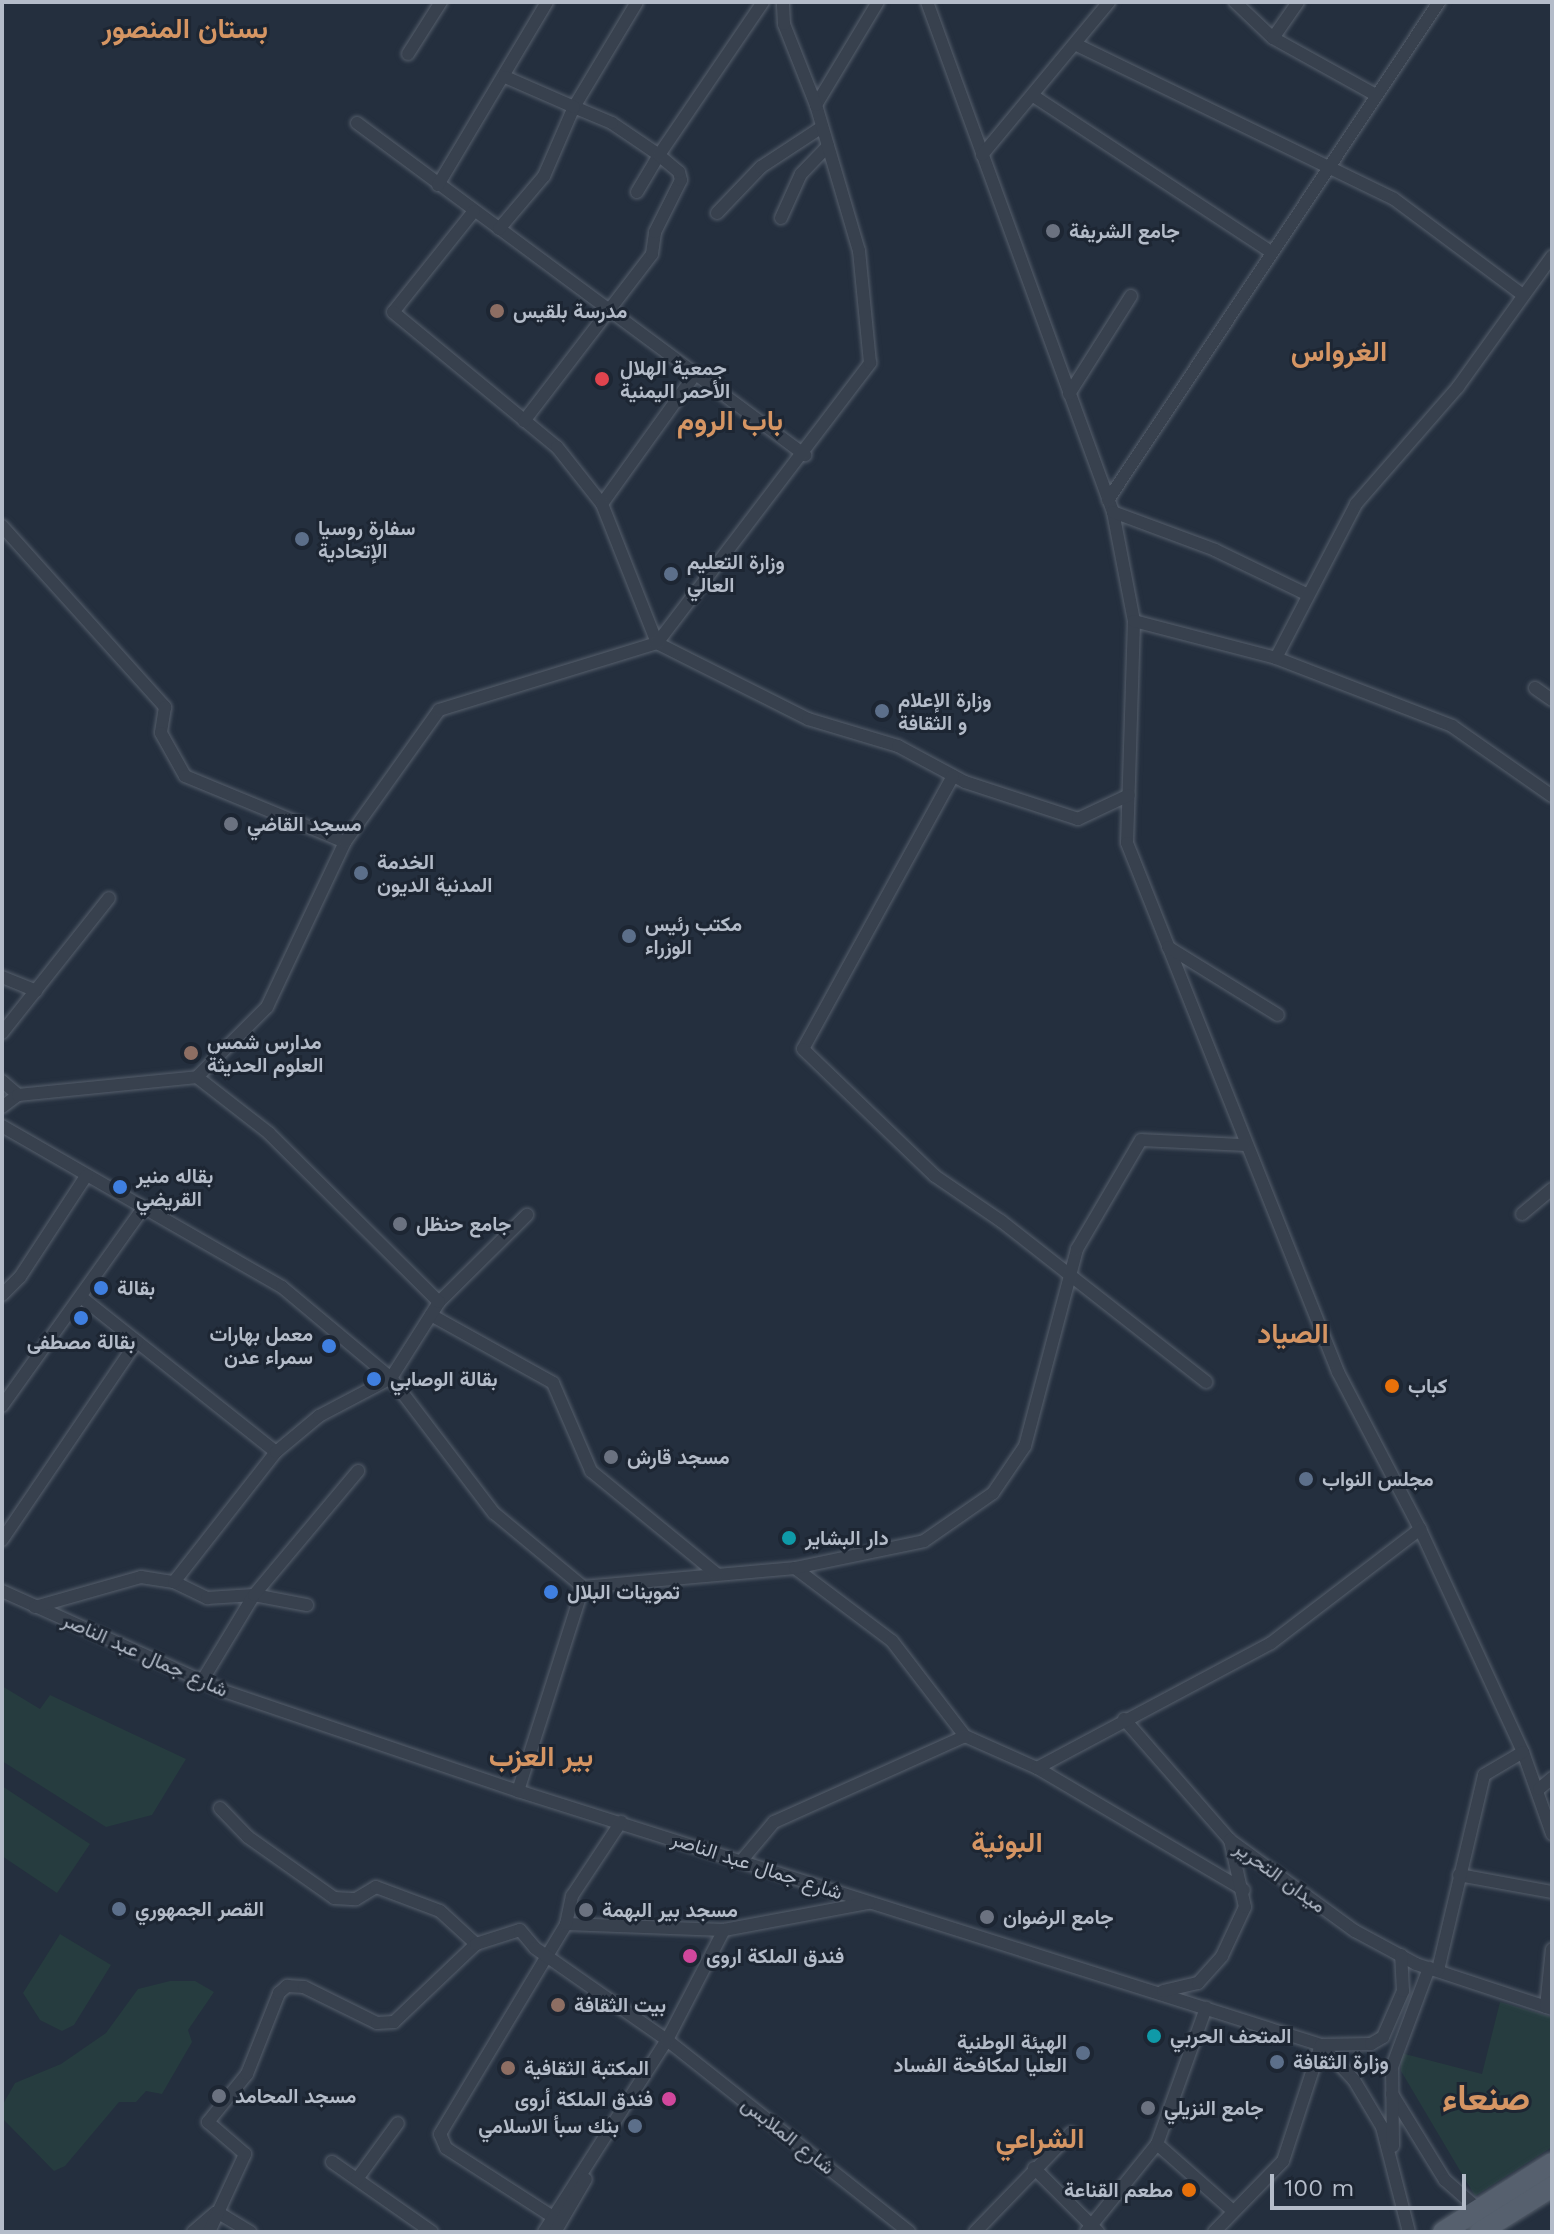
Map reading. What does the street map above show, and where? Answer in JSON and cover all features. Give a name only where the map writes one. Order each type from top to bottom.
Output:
[{"type":"main road","points":[[1443,2232],[1552,2163]]},
{"type":"main road","points":[[1480,2232],[1552,2187]]},
{"type":"street","points":[[408,54],[441,2]]},
{"type":"street","points":[[438,185],[547,2]]},
{"type":"street","points":[[499,229],[544,176],[574,107],[637,2]]},
{"type":"street","points":[[637,192],[763,2]]},
{"type":"street","points":[[2,1107],[18,1095],[197,1077],[267,1007],[345,842],[439,710],[657,643],[805,455],[870,363],[859,251],[816,105],[784,24],[783,2]]},
{"type":"street","points":[[816,105],[878,2]]},
{"type":"street","points":[[927,2],[1110,506],[1134,621],[1127,843],[1338,1372],[1420,1529],[1523,1752],[1539,1789],[1552,1834]]},
{"type":"street","points":[[982,155],[1035,97],[1109,2]]},
{"type":"street","points":[[1235,2],[1273,38],[1376,95]]},
{"type":"street","points":[[1273,38],[1298,2]]},
{"type":"street","points":[[1110,506],[1271,252],[1439,2]]},
{"type":"street","points":[[1077,45],[1394,199],[1523,295]]},
{"type":"street","points":[[505,77],[599,116],[659,155],[679,172],[681,180],[655,232],[652,254],[524,421]]},
{"type":"street","points":[[1035,97],[1271,252]]},
{"type":"street","points":[[357,123],[805,455]]},
{"type":"street","points":[[717,213],[761,167],[822,127]]},
{"type":"street","points":[[781,218],[801,174],[828,146]]},
{"type":"street","points":[[474,211],[393,312],[557,447],[602,504],[657,643],[808,719],[898,746],[953,776],[1078,819],[1129,795]]},
{"type":"street","points":[[1276,658],[1306,594],[1356,504],[1458,387],[1552,256]]},
{"type":"street","points":[[1069,394],[1131,296]]},
{"type":"street","points":[[602,504],[696,373]]},
{"type":"street","points":[[1110,506],[1215,550],[1306,594]]},
{"type":"street","points":[[2,526],[165,707],[161,733],[185,776],[345,842]]},
{"type":"street","points":[[2,545],[13,536]]},
{"type":"street","points":[[1134,621],[1276,658],[1452,726],[1552,796]]},
{"type":"street","points":[[1535,688],[1552,700]]},
{"type":"street","points":[[953,776],[803,1049],[935,1176],[1070,1275],[1206,1382]]},
{"type":"street","points":[[2,1033],[109,898]]},
{"type":"street","points":[[1167,946],[1278,1015]]},
{"type":"street","points":[[2,977],[36,991]]},
{"type":"street","points":[[197,1077],[269,1133],[439,1302]]},
{"type":"street","points":[[2,1081],[18,1095]]},
{"type":"street","points":[[2,1126],[142,1210],[282,1287],[391,1378],[494,1513],[583,1587],[795,1568],[924,1541],[993,1493],[1025,1446],[1077,1249],[1141,1140],[1245,1145]]},
{"type":"street","points":[[2,1295],[86,1176]]},
{"type":"street","points":[[1522,1214],[1552,1189]]},
{"type":"street","points":[[2,1406],[142,1210]]},
{"type":"street","points":[[174,1582],[276,1452],[319,1416],[391,1378],[439,1302],[527,1215]]},
{"type":"street","points":[[81,1297],[276,1452]]},
{"type":"street","points":[[431,1315],[553,1383],[591,1471],[717,1574]]},
{"type":"street","points":[[2,1540],[137,1341]]},
{"type":"street","points":[[202,1681],[254,1595],[358,1471]]},
{"type":"street","points":[[1037,1768],[1271,1643],[1420,1529]]},
{"type":"street","points":[[795,1568],[892,1641],[965,1736],[1037,1768],[1244,1890]]},
{"type":"street","points":[[35,1607],[141,1577],[174,1582],[207,1598],[254,1595],[307,1605]]},
{"type":"street","points":[[518,1791],[583,1587]]},
{"type":"street","name":"شارع جمال عبد الناصر","points":[[2,1591],[202,1681],[518,1791],[871,1903],[1163,1991],[1321,2045]]},
{"type":"street","name":"ميدان التحرير","points":[[1124,1719],[1230,1840],[1355,1931],[1433,1969],[1549,2008]]},
{"type":"street","points":[[742,1860],[774,1822],[965,1736]]},
{"type":"street","points":[[1394,2166],[1391,2091],[1395,2056],[1433,1969],[1484,1775],[1523,1752]]},
{"type":"street","points":[[1539,1789],[1552,1778]]},
{"type":"street","points":[[209,2232],[245,2154],[208,2122],[247,2074],[279,1993],[287,1986],[304,1987],[377,2023],[394,2022],[476,1944],[440,1911],[376,1887],[356,1899],[334,1898],[248,1837],[220,1808]]},
{"type":"street","points":[[553,2217],[446,2148],[440,2134],[566,1924],[572,1896],[621,1822]]},
{"type":"street","points":[[1163,1991],[1198,1983],[1222,1956],[1245,1907],[1244,1890],[1230,1840]]},
{"type":"street","points":[[1459,1875],[1552,1892]]},
{"type":"street","points":[[566,1924],[724,1930],[871,1903]]},
{"type":"street","name":"شارع الملابس","points":[[476,1944],[520,1930],[547,1956],[667,2040],[909,2232]]},
{"type":"street","points":[[544,2232],[667,2040],[724,1930]]},
{"type":"street","points":[[1549,2008],[1552,1949]]},
{"type":"street","points":[[1321,2045],[1380,2040],[1403,1991],[1401,1955]]},
{"type":"street","points":[[1034,2168],[1092,2230],[1157,2144],[1206,2008]]},
{"type":"street","points":[[1321,2045],[1369,2102],[1394,2166],[1409,2232]]},
{"type":"street","points":[[1214,2232],[1283,2161],[1321,2045]]},
{"type":"street","points":[[1391,2091],[1445,2180],[1478,2209]]},
{"type":"street","points":[[555,2232],[631,2098]]},
{"type":"street","points":[[357,2179],[398,2123]]},
{"type":"street","points":[[975,2232],[1071,2133]]},
{"type":"street","points":[[1157,2144],[1233,2211]]},
{"type":"street","points":[[332,2162],[432,2232]]},
{"type":"street","points":[[193,2232],[217,2212]]},
{"type":"street","points":[[217,2212],[250,2232]]},
{"type":"green space","points":[[2,1686],[40,1709],[50,1695],[186,1759],[152,1815],[106,1827],[2,1761]]},
{"type":"green space","points":[[2,1786],[90,1844],[57,1893],[2,1856]]},
{"type":"green space","points":[[60,1934],[111,1965],[74,2025],[62,2031],[40,2020],[23,1993]]},
{"type":"green space","points":[[170,1981],[195,1981],[214,1992],[188,2030],[192,2042],[162,2094],[146,2091],[136,2102],[119,2102],[65,2166],[54,2171],[2,2118],[2,2106],[15,2083],[61,2064],[106,2033],[138,1989]]},
{"type":"green space","points":[[1500,2002],[1552,2017],[1552,2147],[1475,2196],[1401,2071],[1401,2053],[1482,2074]]},
{"type":"place","name":"جامع الشريفة","points":[[1053,231]]},
{"type":"place","name":"مدرسة بلقيس","points":[[497,311]]},
{"type":"place","name":"جمعية الهلال الأحمر اليمنية","points":[[602,379]]},
{"type":"place","name":"سفارة روسيا الإتحادية","points":[[302,539]]},
{"type":"place","name":"وزارة التعليم العالي","points":[[671,574]]},
{"type":"place","name":"وزارة الإعلام و الثقافة","points":[[882,711]]},
{"type":"place","name":"مسجد القاضي","points":[[231,824]]},
{"type":"place","name":"الخدمة المدنية الديون","points":[[361,873]]},
{"type":"place","name":"مكتب رئيس الوزراء","points":[[629,936]]},
{"type":"place","name":"مدارس شمس العلوم الحديثة","points":[[191,1053]]},
{"type":"place","name":"بقاله منير القريضي","points":[[120,1187]]},
{"type":"place","name":"جامع حنظل","points":[[400,1224]]},
{"type":"place","name":"بقالة","points":[[101,1288]]},
{"type":"place","name":"بقالة مصطفى","points":[[81,1318]]},
{"type":"place","name":"معمل بهارات سمراء عدن","points":[[329,1346]]},
{"type":"place","name":"بقالة الوصابي","points":[[374,1379]]},
{"type":"place","name":"كباب","points":[[1392,1386]]},
{"type":"place","name":"مسجد قارش","points":[[611,1457]]},
{"type":"place","name":"مجلس النواب","points":[[1306,1479]]},
{"type":"place","name":"دار البشاير","points":[[789,1538]]},
{"type":"place","name":"تموينات البلال","points":[[551,1592]]},
{"type":"place","name":"القصر الجمهوري","points":[[119,1909]]},
{"type":"place","name":"مسجد بير البهمة","points":[[586,1910]]},
{"type":"place","name":"جامع الرضوان","points":[[987,1917]]},
{"type":"place","name":"فندق الملكة اروى","points":[[690,1956]]},
{"type":"place","name":"بيت الثقافة","points":[[558,2005]]},
{"type":"place","name":"المتحف الحربي","points":[[1154,2036]]},
{"type":"place","name":"الهيئة الوطنية العليا لمكافحة الفساد","points":[[1083,2053]]},
{"type":"place","name":"وزارة الثقافة","points":[[1277,2062]]},
{"type":"place","name":"المكتبة الثقافية","points":[[508,2068]]},
{"type":"place","name":"مسجد المحامد","points":[[219,2096]]},
{"type":"place","name":"فندق الملكة أروى","points":[[669,2099]]},
{"type":"place","name":"جامع النزيلي","points":[[1148,2108]]},
{"type":"place","name":"بنك سبأ الاسلامي","points":[[635,2126]]},
{"type":"place","name":"مطعم القناعة","points":[[1189,2190]]},
{"type":"district","name":"بستان المنصور","points":[[185,29]]},
{"type":"district","name":"الغرواس","points":[[1339,352]]},
{"type":"district","name":"باب الروم","points":[[730,421]]},
{"type":"district","name":"الصياد","points":[[1293,1334]]},
{"type":"district","name":"بير العزب","points":[[541,1757]]},
{"type":"district","name":"البونية","points":[[1007,1843]]},
{"type":"district","name":"صنعاء","points":[[1486,2099]]},
{"type":"district","name":"الشراعي","points":[[1040,2139]]}]
